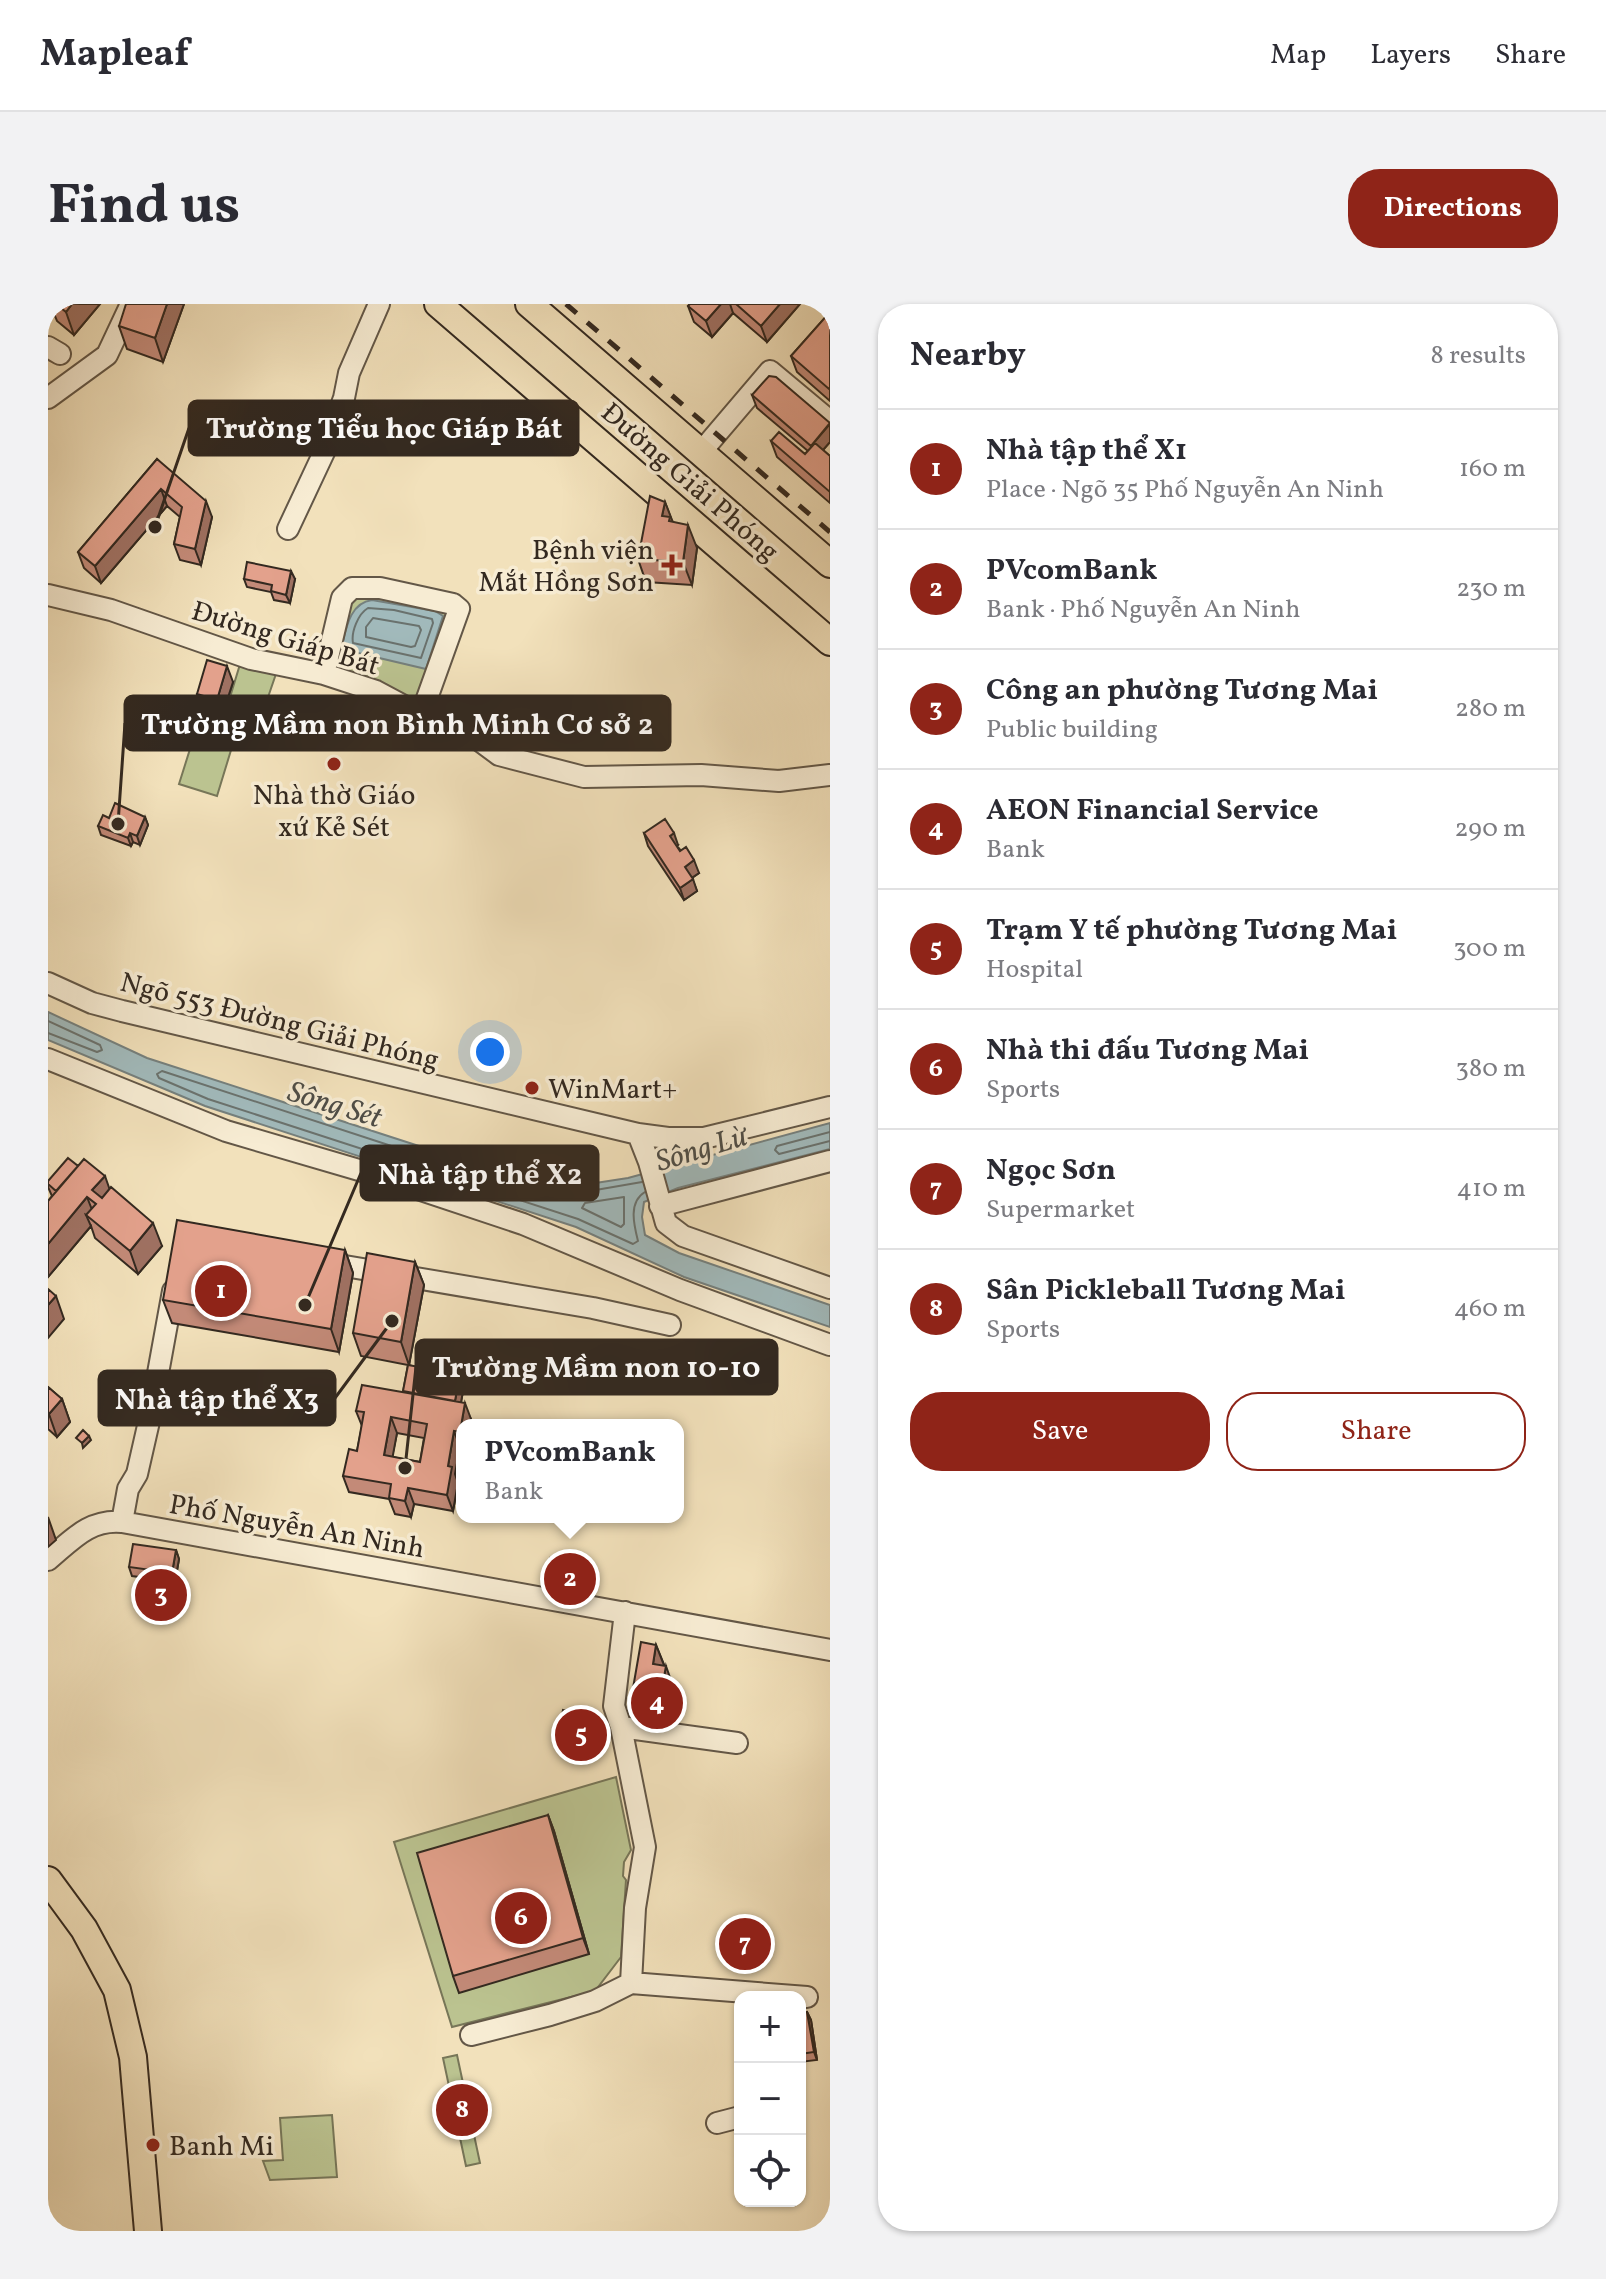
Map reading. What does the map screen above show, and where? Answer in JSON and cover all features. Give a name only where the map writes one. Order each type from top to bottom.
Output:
[{"type":"main road","name":"Đường Giải Phóng","points":[[438,304],[830,642]]},
{"type":"main road","name":"Đường Giải Phóng","points":[[529,304],[830,564]]},
{"type":"main road","points":[[48,1880],[84,1929],[117,1990],[133,2057],[148,2231]]},
{"type":"street","points":[[48,398],[107,355],[131,304]]},
{"type":"street","points":[[288,529],[326,448],[344,398],[349,373],[379,304]]},
{"type":"street","points":[[701,452],[770,371],[830,421]]},
{"type":"street","points":[[324,674],[342,598],[352,588],[455,596],[459,609],[421,715]]},
{"type":"street","name":"Đường Giáp Bát","points":[[48,595],[111,610],[251,659],[324,674],[376,691],[421,715],[468,732],[499,755],[584,777],[701,775],[779,781],[830,775]]},
{"type":"street","name":"Ngõ 553 Đường Giải Phóng","points":[[48,983],[92,1003],[122,1011],[638,1134],[704,1138],[830,1107]]},
{"type":"street","points":[[48,1059],[226,1131],[376,1175],[523,1224],[694,1295],[830,1345]]},
{"type":"street","points":[[638,1134],[666,1223],[683,1236],[830,1288]]},
{"type":"street","points":[[660,1206],[830,1161]]},
{"type":"street","points":[[303,1259],[525,1296],[670,1325]]},
{"type":"street","points":[[122,1522],[128,1489],[137,1474],[150,1417],[177,1271]]},
{"type":"street","name":"Phố Nguyễn An Ninh","points":[[48,1560],[96,1523],[122,1522],[830,1650]]},
{"type":"street","points":[[625,1612],[614,1706],[645,1847],[635,1908],[631,1983]]},
{"type":"street","points":[[621,1727],[737,1743]]},
{"type":"street","points":[[471,2035],[595,2001],[631,1983],[734,1992]]},
{"type":"street","points":[[717,2123],[734,2119]]},
{"type":"green space","points":[[356,592],[453,605],[418,701],[330,671],[344,602]]},
{"type":"green space","points":[[241,661],[278,668],[266,703],[246,701],[217,796],[179,784],[202,711],[224,717]]},
{"type":"green space","points":[[616,1777],[631,1850],[624,1862],[623,1876],[626,1880],[621,1957],[595,1991],[452,2027],[394,1842]]},
{"type":"green space","points":[[457,2055],[480,2163],[466,2166],[443,2058]]},
{"type":"green space","points":[[332,2115],[337,2177],[270,2180],[263,2161],[283,2160],[280,2118]]},
{"type":"water","points":[[372,600],[435,611],[443,616],[426,669],[341,649],[353,612],[364,602]]},
{"type":"water","points":[[48,1012],[147,1058],[422,1147],[563,1188],[628,1178],[830,1123],[830,1149],[678,1188],[644,1202],[642,1217],[645,1235],[679,1253],[830,1305],[830,1327],[684,1277],[576,1227],[205,1106],[48,1040]]},
{"type":"building","points":[[56,304],[72,304],[66,312]]},
{"type":"building","points":[[126,304],[167,304],[155,338],[119,326]]},
{"type":"building","points":[[721,304],[706,321],[688,306]]},
{"type":"building","points":[[736,304],[780,304],[761,326]]},
{"type":"building","points":[[830,312],[830,387],[829,389],[791,356]]},
{"type":"building","points":[[769,376],[776,377],[830,423],[811,446],[752,395]]},
{"type":"building","points":[[779,432],[805,454],[815,443],[830,456],[830,492],[771,441]]},
{"type":"building","points":[[157,459],[206,501],[195,549],[174,544],[182,507],[161,489],[95,566],[78,552]]},
{"type":"building","points":[[650,496],[665,502],[662,516],[670,517],[669,521],[688,525],[683,562],[638,559]]},
{"type":"building","points":[[247,562],[291,571],[286,595],[271,591],[272,585],[244,579]]},
{"type":"building","points":[[207,660],[227,666],[217,700],[197,694]]},
{"type":"building","points":[[115,803],[145,817],[137,836],[130,833],[128,838],[98,826],[103,815],[109,818]]},
{"type":"building","points":[[665,819],[674,833],[670,836],[680,851],[686,847],[694,860],[685,867],[693,879],[680,888],[644,833]]},
{"type":"building","points":[[68,1158],[78,1166],[56,1191],[48,1181]]},
{"type":"building","points":[[84,1159],[105,1176],[92,1190],[102,1198],[111,1187],[153,1223],[130,1251],[86,1215],[96,1204],[87,1197],[48,1244],[48,1201]]},
{"type":"building","points":[[177,1220],[345,1250],[331,1329],[163,1300]]},
{"type":"building","points":[[367,1253],[415,1262],[401,1342],[353,1333]]},
{"type":"building","points":[[48,1289],[56,1296],[48,1305]]},
{"type":"building","points":[[408,1365],[460,1374],[455,1401],[403,1391]]},
{"type":"building","points":[[362,1385],[465,1403],[462,1419],[456,1419],[448,1466],[452,1467],[447,1495],[408,1488],[405,1501],[389,1498],[391,1484],[343,1476],[349,1449],[357,1451],[364,1412],[356,1411]],"holes":[[[391,1417],[427,1424],[420,1462],[384,1455]]]},
{"type":"building","points":[[48,1387],[62,1399],[49,1414],[48,1413]]},
{"type":"building","points":[[83,1430],[89,1436],[82,1443],[76,1438]]},
{"type":"building","points":[[133,1544],[176,1550],[172,1573],[129,1567]]},
{"type":"building","points":[[550,1558],[587,1564],[583,1583],[547,1577]]},
{"type":"building","points":[[641,1642],[656,1645],[653,1664],[666,1666],[660,1699],[632,1694]]},
{"type":"building","points":[[563,1710],[599,1718],[594,1743],[558,1736]]},
{"type":"building","points":[[548,1815],[583,1938],[453,1976],[417,1853]]},
{"type":"building","points":[[806,2012],[814,2052],[806,2053]]},
{"type":"railway","points":[[566,304],[830,532]]},
{"type":"place","name":"Trường Tiểu học Giáp Bát","points":[[155,527]]},
{"type":"place","name":"Bệnh viện Mắt Hồng Sơn","points":[[672,565]]},
{"type":"place","name":"Nhà thờ Giáo xứ Kẻ Sét","points":[[334,764]]},
{"type":"place","name":"Trường Mầm non Bình Minh Cơ sở 2","points":[[118,824]]},
{"type":"place","name":"WinMart+","points":[[532,1088]]},
{"type":"place","name":"Nhà tập thể X1","points":[[221,1291]]},
{"type":"place","name":"Nhà tập thể X2","points":[[305,1305]]},
{"type":"place","name":"Nhà tập thể X3","points":[[392,1321]]},
{"type":"place","name":"Trường Mầm non 10-10","points":[[405,1468]]},
{"type":"place","name":"PVcomBank","points":[[570,1579]]},
{"type":"place","name":"Công an phường Tương Mai","points":[[161,1595]]},
{"type":"place","name":"AEON Financial Service","points":[[657,1703]]},
{"type":"place","name":"Trạm Y tế phường Tương Mai","points":[[581,1735]]},
{"type":"place","name":"Nhà thi đấu Tương Mai","points":[[521,1918]]},
{"type":"place","name":"Ngọc Sơn","points":[[745,1944]]},
{"type":"place","name":"Sân Pickleball Tương Mai","points":[[462,2110]]},
{"type":"place","name":"Banh Mi","points":[[153,2145]]},
{"type":"water label","name":"Sông Sét","points":[[335,1104]]},
{"type":"water label","name":"Sông Lừ","points":[[701,1148]]}]
